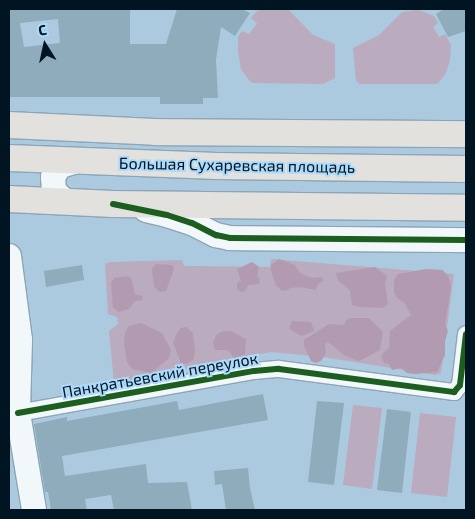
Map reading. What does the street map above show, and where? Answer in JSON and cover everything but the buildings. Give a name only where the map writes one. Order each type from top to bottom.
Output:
[{"type":"main road","points":[[9,125],[155,132],[466,134]]},
{"type":"main road","name":"Большая Сухаревская площадь","points":[[9,158],[74,162],[466,169]]},
{"type":"main road","points":[[9,199],[113,204],[466,208]]},
{"type":"street","points":[[72,202],[59,197],[52,184],[56,171],[67,162],[74,162]]},
{"type":"street","points":[[113,204],[167,215],[192,223],[216,235],[230,238],[466,240]]},
{"type":"street","points":[[9,256],[20,340],[18,413],[34,510]]},
{"type":"street","name":"Панкратьевский переулок","points":[[18,413],[254,371],[279,369],[454,392],[460,385],[466,334]]},
{"type":"shaded area","points":[[262,9],[289,10],[313,35],[335,44],[335,78],[323,84],[252,83],[241,69],[238,37],[242,31],[249,34],[257,23],[251,18]]},
{"type":"shaded area","points":[[419,10],[434,16],[438,23],[433,27],[439,37],[445,34],[451,45],[450,60],[446,73],[439,82],[436,84],[360,84],[356,81],[353,48],[379,35],[402,12]]},
{"type":"shaded area","points":[[271,259],[454,274],[441,373],[435,375],[323,357],[271,352],[114,383],[109,331],[118,324],[117,317],[108,314],[105,264],[110,262],[182,260],[184,266],[270,267]]},
{"type":"shaded area","points":[[279,259],[295,265],[300,273],[312,278],[321,277],[324,280],[318,284],[316,290],[300,287],[290,288],[286,291],[281,290],[276,286],[271,271],[271,265]]},
{"type":"shaded area","points":[[252,262],[259,267],[257,276],[260,279],[259,284],[248,285],[245,291],[241,292],[237,289],[237,283],[241,281],[237,269]]},
{"type":"shaded area","points":[[156,264],[172,265],[174,269],[166,291],[160,292],[154,287],[152,269]]},
{"type":"shaded area","points":[[375,267],[387,276],[385,283],[388,304],[382,308],[352,305],[350,290],[338,281],[336,273]]},
{"type":"shaded area","points":[[426,269],[443,270],[449,278],[451,287],[445,325],[448,331],[445,341],[445,355],[437,372],[415,374],[407,373],[401,368],[392,370],[389,364],[384,363],[381,355],[389,348],[390,331],[411,315],[404,302],[398,299],[394,293],[394,280],[398,274]]},
{"type":"shaded area","points":[[126,276],[131,278],[135,294],[142,296],[143,300],[135,301],[129,309],[119,312],[113,308],[111,283],[114,278]]},
{"type":"shaded area","points":[[351,318],[369,318],[383,332],[380,350],[359,361],[344,355],[328,342],[325,344],[326,353],[321,361],[316,363],[311,361],[304,346],[304,340],[329,324],[344,325],[346,320]]},
{"type":"shaded area","points":[[292,321],[311,322],[314,331],[302,336],[297,334],[289,328]]},
{"type":"shaded area","points":[[141,323],[162,333],[171,350],[169,358],[151,373],[132,369],[127,362],[124,343],[125,332],[129,326]]},
{"type":"shaded area","points":[[186,327],[193,333],[195,351],[194,359],[187,364],[181,363],[173,343],[181,328]]},
{"type":"shaded area","points":[[231,331],[246,339],[245,354],[234,358],[228,350],[215,350],[213,342],[217,334]]},
{"type":"shaded area","points":[[353,405],[382,408],[372,489],[343,485]]},
{"type":"shaded area","points":[[420,413],[456,417],[447,497],[411,493]]},
{"type":"cycle path","points":[[113,204],[167,215],[192,223],[216,235],[230,238],[466,240]]},
{"type":"cycle path","points":[[18,413],[254,371],[279,369],[454,392],[460,385],[466,334]]}]
